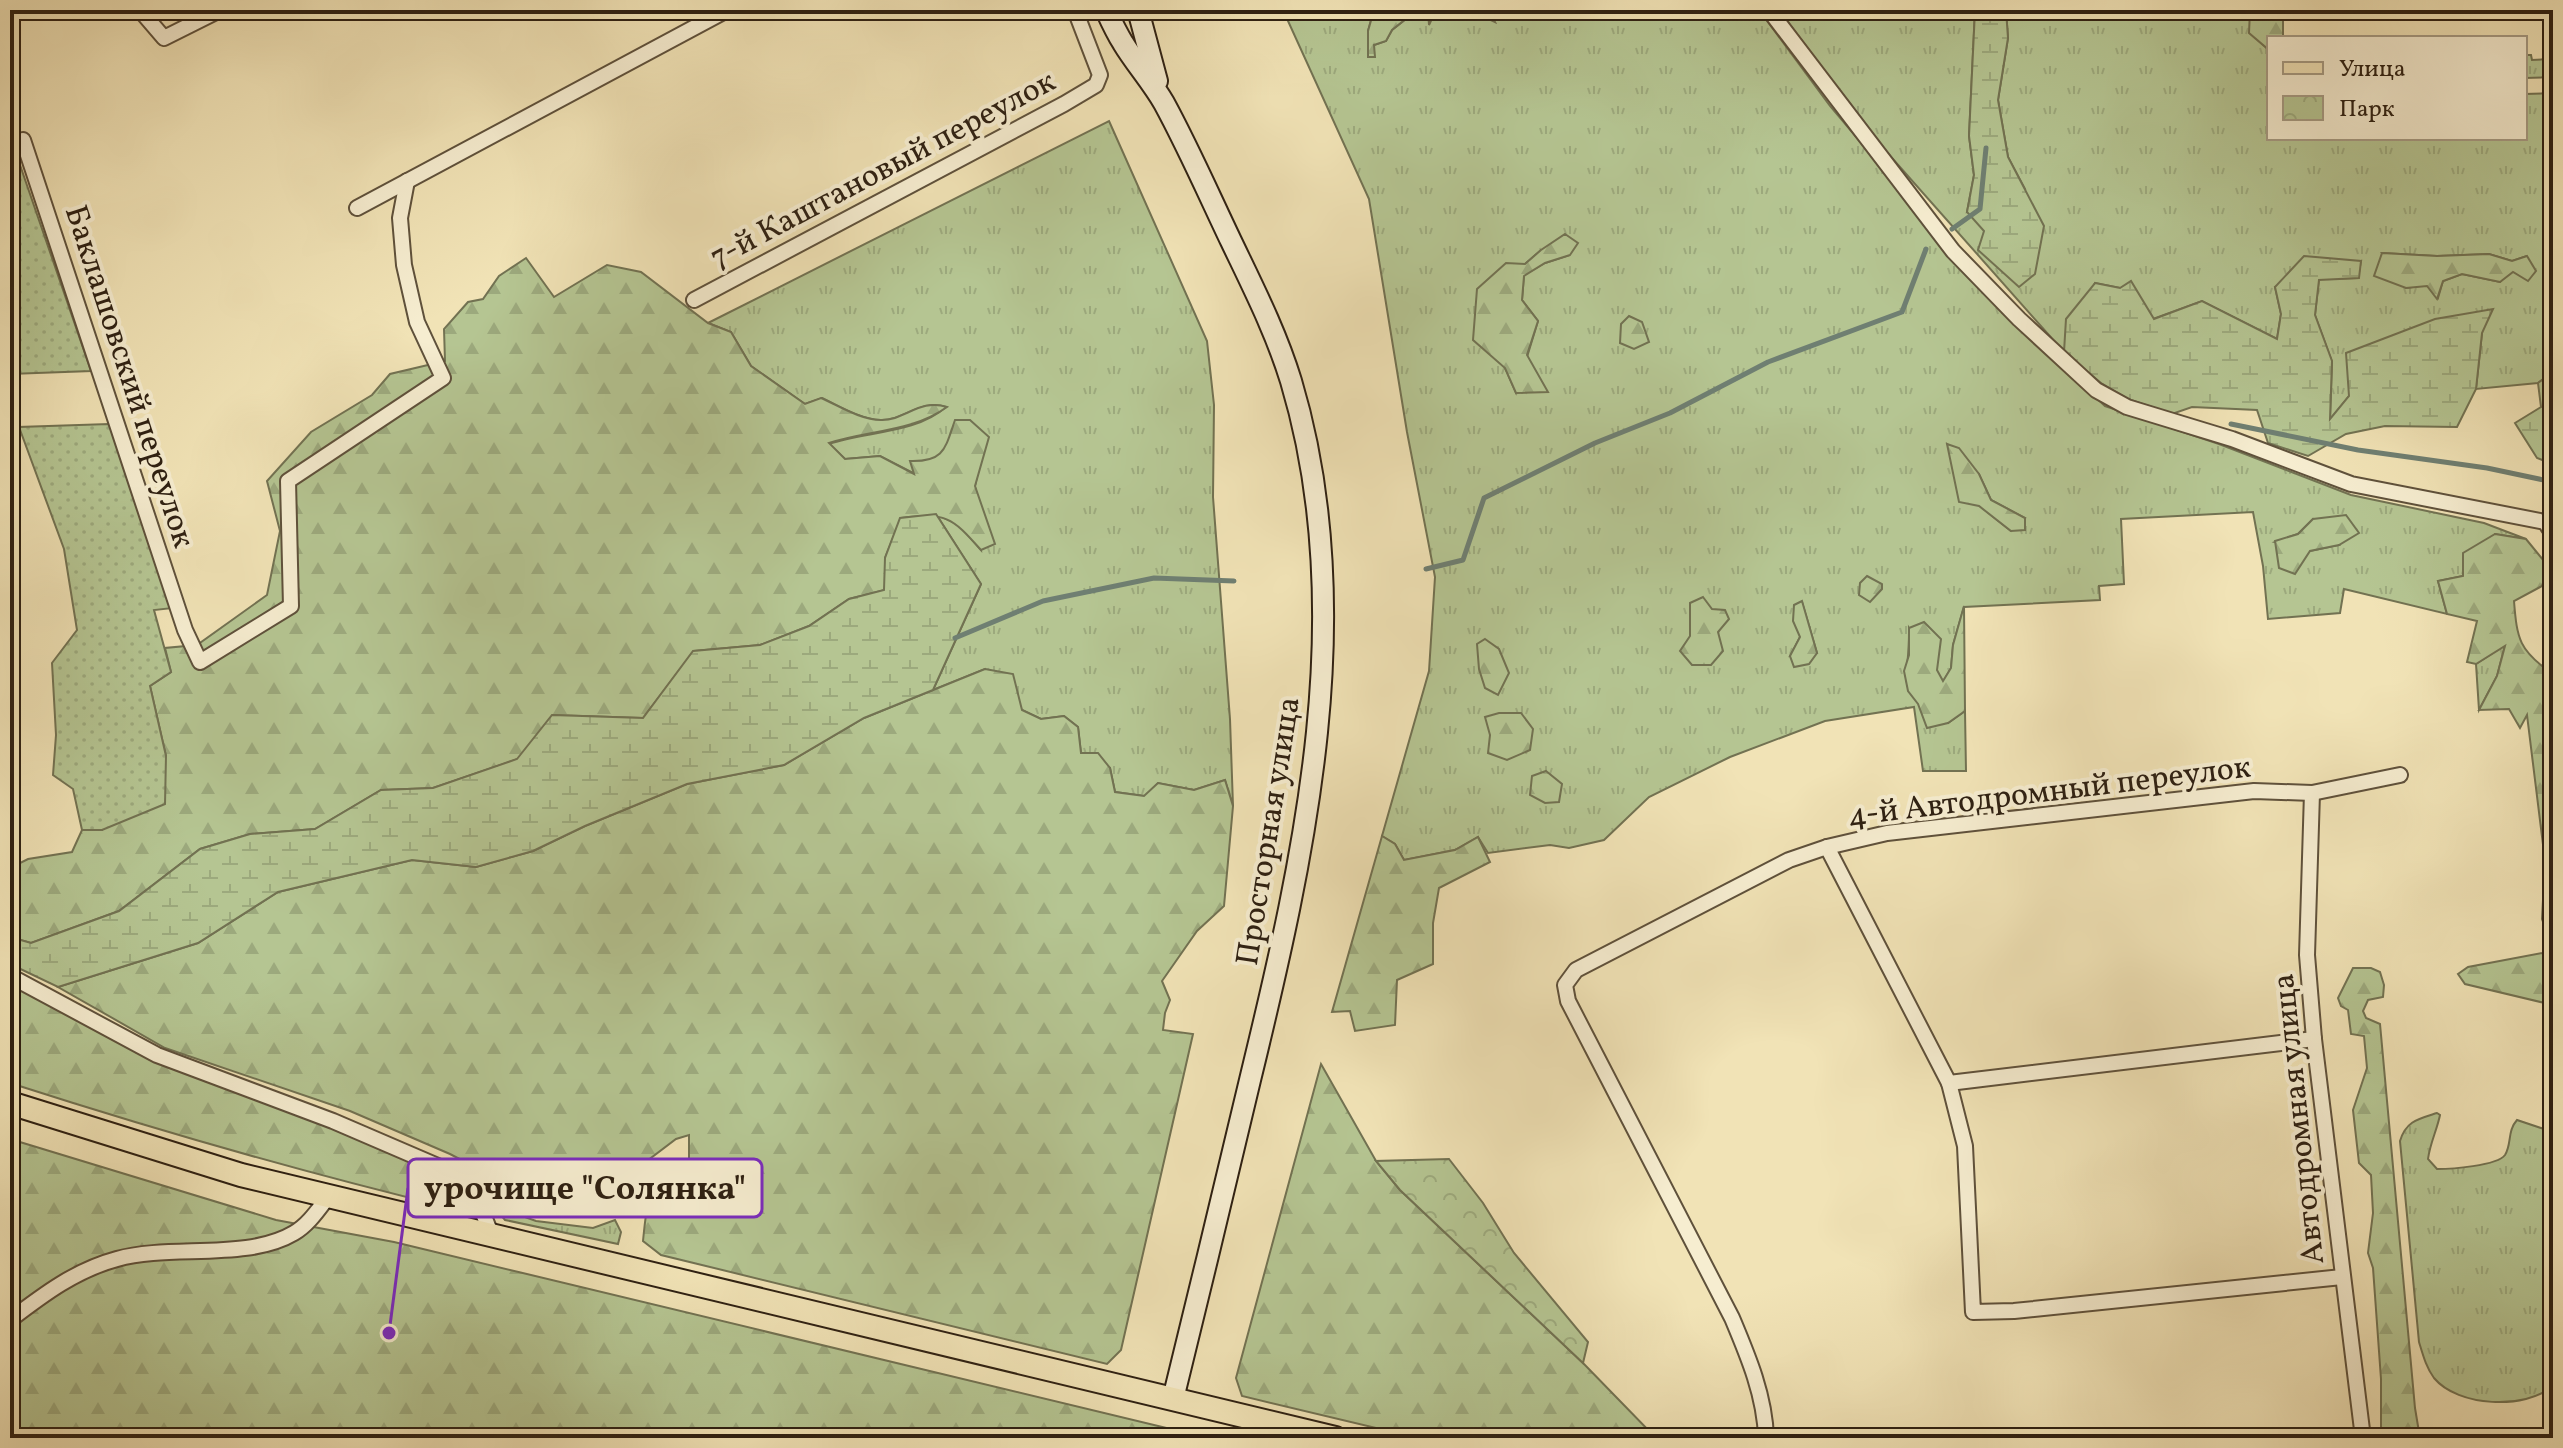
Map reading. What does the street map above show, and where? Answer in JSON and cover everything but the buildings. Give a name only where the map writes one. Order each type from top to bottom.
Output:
[{"type":"main road","points":[[1106,11],[1115,18],[1126,17],[1135,10]]},
{"type":"main road","name":"Просторная улица","points":[[1135,10],[1162,100]]},
{"type":"main road","name":"Просторная улица","points":[[1106,11],[1122,41],[1162,100],[1270,323],[1306,432],[1315,486],[1322,567],[1320,714],[1295,881],[1265,1019],[1173,1399]]},
{"type":"main road","points":[[10,1103],[241,1175],[328,1197],[1335,1438]]},
{"type":"street","points":[[140,10],[164,38],[220,10]]},
{"type":"street","points":[[357,208],[727,10]]},
{"type":"street","name":"7-й Каштановый переулок","points":[[694,300],[1096,85],[1100,75],[1075,10]]},
{"type":"street","points":[[1769,10],[1953,251],[2019,319],[2096,390],[2127,407],[2232,439],[2351,484],[2545,522],[2553,534]]},
{"type":"street","name":"Баклашовский переулок","points":[[23,140],[185,630],[200,662],[291,606],[288,481],[443,378],[417,322],[404,265],[400,218],[407,181]]},
{"type":"street","name":"4-й Автодромный переулок","points":[[1766,1438],[1766,1423],[1750,1360],[1732,1318],[1568,1001],[1565,985],[1576,970],[1750,878],[1827,847],[1887,833],[2239,792],[2312,793],[2400,775]]},
{"type":"street","name":"Автодромная улица","points":[[2312,793],[2307,955],[2314,1039],[2363,1438]]},
{"type":"street","points":[[1827,847],[1949,1083],[1965,1146],[1973,1312],[2014,1311],[2342,1277]]},
{"type":"street","points":[[10,976],[157,1055],[333,1121],[440,1167],[465,1187],[482,1211],[492,1236]]},
{"type":"street","points":[[1949,1083],[2314,1039]]},
{"type":"street","points":[[10,1320],[50,1289],[73,1276],[119,1258],[153,1252],[226,1249],[268,1243],[294,1233],[314,1216],[328,1197]]},
{"type":"green space","points":[[1283,10],[1303,10],[1315,14],[1374,10],[1368,31],[1374,57],[1374,45],[1386,41],[1392,30],[1407,18],[1405,10],[1428,10],[1429,25],[1436,10],[1470,10],[1495,22],[1489,10],[1759,10],[1830,106],[1900,189],[1954,263],[2105,406],[2219,444],[2351,495],[2484,523],[2526,539],[2495,534],[2463,576],[2438,581],[2447,614],[2344,589],[2340,613],[2268,619],[2263,566],[2253,512],[2121,519],[2124,584],[2099,586],[2100,600],[1964,607],[1953,645],[1951,668],[1943,682],[1909,628],[1906,675],[1910,692],[1948,723],[1965,711],[1966,771],[1923,771],[1914,707],[1825,721],[1730,757],[1649,797],[1604,840],[1569,848],[1550,845],[1488,853],[1478,837],[1455,850],[1404,860],[1395,844],[1382,836],[1429,671],[1435,577],[1407,432],[1369,199]],"holes":[[[1541,250],[1570,255],[1545,263],[1524,275],[1522,300],[1538,321],[1516,393],[1505,368],[1525,264]],[[1948,445],[1979,474],[1991,500],[2025,518],[2011,531],[1998,521],[1970,495],[1952,461]],[[2313,519],[2339,545],[2310,551],[2275,542],[2298,534]],[[1802,602],[1817,653],[1790,656],[1800,637]]]},
{"type":"green space","points":[[1374,10],[1405,10],[1407,18],[1392,30],[1386,41],[1374,45],[1375,57],[1368,57],[1368,31]]},
{"type":"green space","points":[[1779,10],[1975,10],[1969,136],[1974,175],[1967,212],[2025,189],[2008,157],[1998,100],[2008,38],[2006,10],[2250,10],[2250,33],[2267,48],[2267,140],[2527,140],[2527,94],[2553,93],[2553,372],[2538,383],[2476,389],[2482,333],[2349,396],[2330,420],[2332,362],[2315,315],[2319,279],[2358,278],[2361,261],[2275,287],[2281,314],[2277,339],[2202,301],[2153,319],[2120,288],[2095,283],[2064,352],[1876,140]],"holes":[[[2382,253],[2437,256],[2489,254],[2512,261],[2527,256],[2500,282],[2462,274],[2443,281],[2438,298],[2427,285],[2406,288]]]},
{"type":"green space","points":[[1975,10],[2006,10],[2008,38],[1998,100],[2008,157],[2044,226],[2035,274],[2019,287],[1978,250],[1984,231],[1967,212],[1974,175],[1969,136]]},
{"type":"green space","points":[[2250,10],[2291,10],[2283,21],[2283,36],[2267,36],[2267,48],[2249,33]]},
{"type":"green space","points":[[2527,55],[2531,55],[2532,60],[2553,59],[2553,77],[2527,78]]},
{"type":"green space","points":[[1109,121],[1207,341],[1214,405],[1213,497],[1230,719],[1233,806],[1225,780],[1194,790],[1158,783],[1145,796],[1115,792],[1110,768],[1081,753],[1078,727],[1064,716],[1041,719],[1022,710],[985,669],[933,690],[981,584],[936,514],[959,525],[981,550],[975,486],[981,458],[945,455],[932,460],[915,474],[880,456],[845,459],[829,444],[905,427],[934,416],[946,407],[928,405],[880,420],[857,415],[822,398],[805,404],[751,366],[731,332],[708,323]]},
{"type":"green space","points":[[10,136],[91,371],[10,374]]},
{"type":"green space","points":[[1565,234],[1578,243],[1570,255],[1545,263],[1524,276],[1522,300],[1538,321],[1527,355],[1548,392],[1516,393],[1505,368],[1473,340],[1477,289],[1506,263],[1525,264]]},
{"type":"green space","points":[[2382,253],[2437,256],[2489,254],[2512,261],[2527,256],[2536,271],[2528,281],[2513,272],[2500,282],[2462,274],[2443,281],[2437,299],[2427,286],[2406,288],[2374,276]]},
{"type":"green space","points":[[2304,256],[2361,261],[2359,278],[2319,280],[2315,315],[2332,361],[2330,419],[2349,396],[2346,353],[2435,319],[2493,309],[2482,333],[2476,389],[2457,427],[2385,426],[2346,434],[2308,456],[2268,443],[2257,410],[2192,407],[2172,414],[2128,399],[2101,383],[2064,352],[2066,319],[2095,283],[2120,288],[2131,281],[2154,319],[2202,301],[2277,339],[2281,314],[2275,287]]},
{"type":"green space","points":[[526,258],[554,297],[607,265],[641,272],[708,323],[731,332],[751,366],[805,404],[821,398],[858,415],[881,420],[929,405],[947,407],[905,426],[829,443],[845,459],[880,456],[914,474],[910,461],[937,456],[945,446],[955,420],[970,420],[989,437],[975,486],[995,544],[981,550],[947,519],[928,516],[901,518],[885,558],[885,590],[849,599],[809,626],[760,645],[694,651],[643,718],[553,715],[518,759],[433,788],[381,790],[315,829],[250,834],[200,849],[119,911],[31,943],[10,937],[10,868],[28,859],[72,852],[82,830],[102,830],[166,756],[150,686],[171,672],[165,648],[197,645],[267,595],[280,531],[267,481],[311,432],[372,395],[390,374],[445,361],[444,329],[468,302],[483,299],[499,276]]},
{"type":"green space","points":[[1629,316],[1642,322],[1649,342],[1634,349],[1620,343],[1621,324]]},
{"type":"green space","points":[[2553,372],[2553,464],[2537,458],[2515,423],[2541,407],[2538,383]]},
{"type":"green space","points":[[109,424],[173,608],[154,610],[171,672],[150,686],[166,756],[165,804],[102,830],[82,830],[73,789],[53,775],[56,735],[52,663],[77,630],[64,549],[19,427]]},
{"type":"green space","points":[[1947,444],[1959,448],[1979,474],[1991,500],[2025,518],[2025,530],[2011,531],[1979,506],[1959,502]]},
{"type":"green space","points":[[936,514],[981,584],[933,690],[864,718],[784,765],[687,784],[533,851],[476,867],[412,860],[278,892],[198,943],[58,987],[10,964],[10,937],[31,943],[119,911],[200,849],[250,834],[315,829],[381,790],[433,788],[517,759],[552,715],[643,718],[693,651],[760,645],[809,626],[849,599],[884,590],[885,558],[900,518]]},
{"type":"green space","points":[[2346,515],[2359,533],[2339,545],[2310,551],[2295,574],[2279,568],[2275,541],[2298,534],[2313,519]]},
{"type":"green space","points":[[2495,534],[2526,539],[2548,566],[2542,586],[2514,601],[2522,643],[2533,658],[2553,674],[2553,949],[2542,919],[2545,861],[2527,715],[2520,728],[2509,709],[2479,710],[2497,676],[2505,646],[2476,664],[2467,662],[2477,621],[2447,614],[2438,581],[2463,576],[2463,553]]},
{"type":"green space","points":[[1867,576],[1882,584],[1882,589],[1870,602],[1859,595],[1860,583]]},
{"type":"green space","points":[[1703,597],[1712,609],[1725,610],[1729,619],[1718,632],[1723,651],[1711,665],[1692,665],[1680,651],[1690,636],[1690,603]]},
{"type":"green space","points":[[1802,601],[1817,653],[1809,664],[1794,667],[1790,656],[1800,637],[1793,621],[1794,605]]},
{"type":"green space","points":[[1964,606],[1965,711],[1948,723],[1927,728],[1918,704],[1908,691],[1904,671],[1909,655],[1909,628],[1924,622],[1941,639],[1937,670],[1943,681],[1951,668],[1953,645]]},
{"type":"green space","points":[[1485,639],[1499,649],[1509,673],[1498,695],[1485,688],[1479,669],[1477,644]]},
{"type":"green space","points":[[2505,645],[2497,676],[2479,710],[2476,664]]},
{"type":"green space","points":[[985,669],[1013,674],[1022,710],[1041,719],[1064,716],[1078,727],[1081,753],[1098,753],[1110,768],[1115,792],[1144,796],[1158,783],[1194,790],[1225,780],[1233,806],[1224,906],[1197,931],[1162,981],[1170,1000],[1163,1030],[1193,1034],[1121,1350],[1107,1364],[661,1255],[643,1241],[649,1201],[658,1185],[689,1159],[689,1135],[676,1139],[647,1161],[629,1192],[594,1208],[547,1210],[543,1182],[496,1178],[450,1154],[350,1111],[165,1048],[58,987],[198,943],[278,892],[412,860],[476,867],[533,851],[687,784],[784,765],[864,718]]},
{"type":"green space","points":[[1499,713],[1521,713],[1533,729],[1530,750],[1507,760],[1488,753],[1490,735],[1485,717]]},
{"type":"green space","points":[[1546,771],[1562,784],[1559,802],[1545,803],[1530,795],[1532,776]]},
{"type":"green space","points":[[1382,836],[1395,844],[1404,860],[1455,850],[1478,837],[1490,862],[1439,888],[1433,923],[1433,964],[1397,980],[1395,1025],[1355,1031],[1350,1011],[1332,1012]]},
{"type":"green space","points":[[2553,951],[2553,1005],[2465,984],[2458,974],[2468,967]]},
{"type":"green space","points":[[2353,968],[2371,968],[2380,972],[2384,985],[2383,997],[2368,1000],[2363,1011],[2366,1018],[2380,1024],[2420,1438],[2381,1438],[2381,1379],[2373,1268],[2368,1253],[2373,1213],[2371,1175],[2359,1163],[2353,1110],[2367,1068],[2364,1036],[2351,1034],[2348,1010],[2341,1006],[2338,998]]},
{"type":"green space","points":[[10,983],[157,1061],[440,1173],[466,1208],[451,1208],[284,1165],[10,1083]]},
{"type":"green space","points":[[1321,1064],[1376,1161],[1400,1190],[1583,1363],[1656,1438],[1418,1438],[1242,1396],[1236,1378]]},
{"type":"green space","points":[[2437,1113],[2440,1115],[2428,1159],[2437,1169],[2473,1166],[2500,1159],[2507,1151],[2517,1120],[2544,1129],[2553,1136],[2553,1386],[2541,1394],[2509,1402],[2475,1400],[2459,1395],[2434,1378],[2422,1352],[2400,1141],[2409,1125]]},
{"type":"green space","points":[[10,1139],[276,1220],[394,1242],[1208,1438],[10,1438]]},
{"type":"green space","points":[[1449,1159],[1483,1203],[1514,1253],[1588,1342],[1583,1363],[1400,1190],[1376,1161]]},
{"type":"green space","points":[[508,1211],[536,1221],[593,1228],[615,1220],[621,1232],[618,1244],[505,1220],[500,1214]]},
{"type":"waterway","points":[[1952,229],[1980,209],[1986,148]]},
{"type":"waterway","points":[[1426,569],[1463,560],[1484,498],[1595,443],[1670,413],[1768,362],[1902,312],[1926,249]]},
{"type":"waterway","points":[[2231,424],[2358,450],[2487,468],[2553,482]]},
{"type":"waterway","points":[[955,638],[1043,601],[1154,578],[1234,581]]},
{"type":"place","name":"урочище \"Солянка\"","points":[[389,1333]]}]
